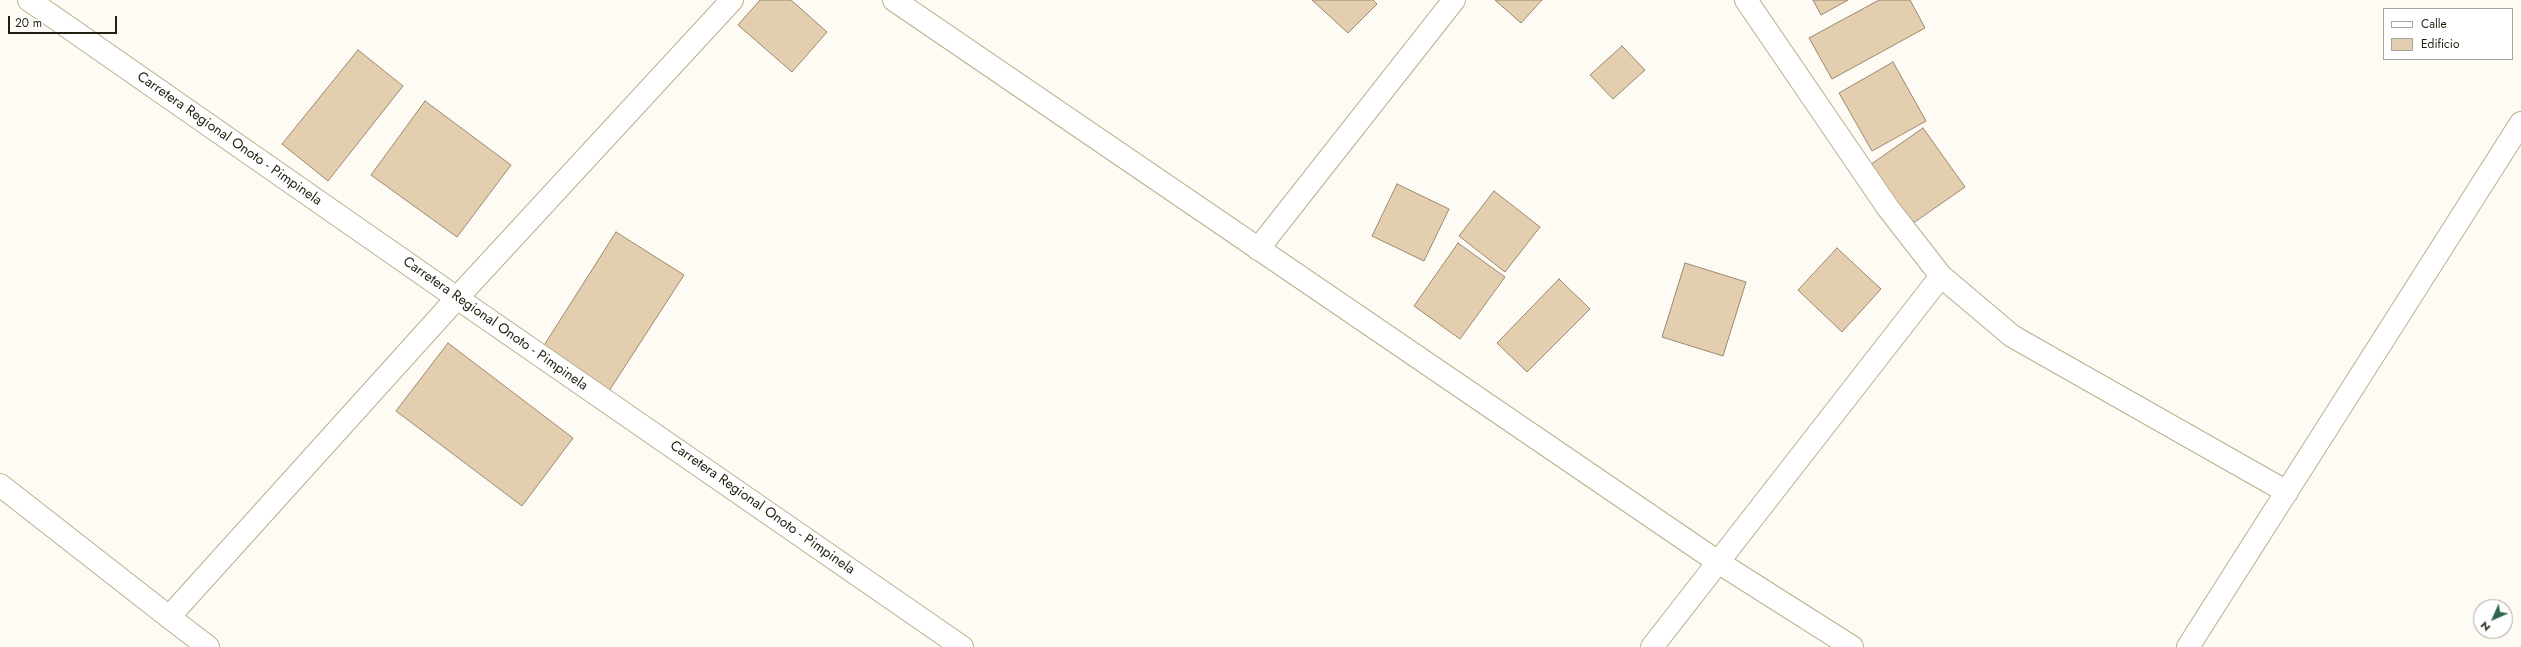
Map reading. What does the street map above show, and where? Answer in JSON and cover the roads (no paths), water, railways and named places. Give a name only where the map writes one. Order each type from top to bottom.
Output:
[{"type":"street","name":"Carretera Regional Onoto - Pimpinela","points":[[29,0],[962,647]]},
{"type":"street","points":[[169,617],[457,298],[732,0]]},
{"type":"street","points":[[894,0],[1718,562],[1852,647]]},
{"type":"street","points":[[1258,249],[1454,0]]},
{"type":"street","points":[[1746,0],[1888,208],[1941,276],[2012,336],[2287,492]]},
{"type":"street","points":[[2188,647],[2521,123]]},
{"type":"street","points":[[1652,647],[1941,276]]},
{"type":"street","points":[[0,486],[208,647]]}]
